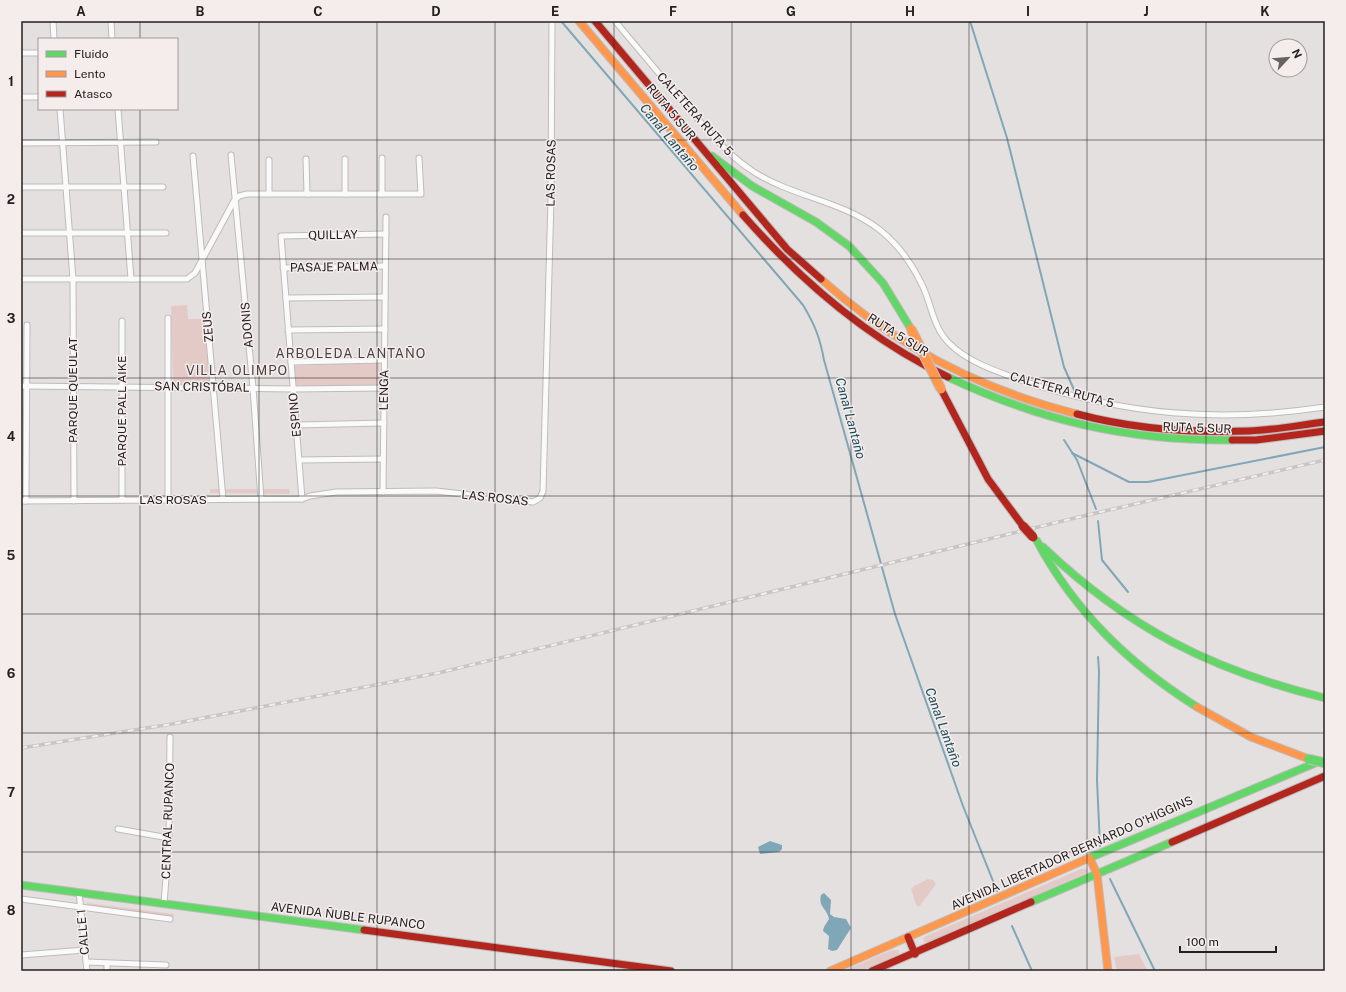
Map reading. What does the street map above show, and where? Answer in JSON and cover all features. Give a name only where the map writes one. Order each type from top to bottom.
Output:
[{"type":"main road","name":"RUTA 5 SUR","points":[[579,21],[715,184],[778,254],[814,288],[847,316],[884,343],[919,364],[955,382],[1014,407],[1058,421],[1120,434],[1180,440],[1223,441],[1270,439],[1325,431]]},
{"type":"main road","name":"RUTA 5 SUR","points":[[596,21],[772,232],[820,281],[888,333],[925,356],[1004,393],[1049,408],[1091,419],[1143,427],[1190,431],[1230,432],[1276,429],[1325,422]]},
{"type":"main road","points":[[695,140],[752,186],[816,222],[849,246],[883,283],[911,329],[988,479],[1002,500],[1023,526],[1068,571],[1108,602],[1179,646],[1249,676],[1292,690],[1325,698]]},
{"type":"main road","points":[[1035,539],[1051,568],[1078,605],[1105,633],[1150,673],[1222,722],[1260,741],[1309,759],[1325,763]]},
{"type":"main road","name":"AVENIDA LIBERTADOR BERNARDO O'HIGGINS","points":[[830,971],[1187,816],[1325,759]]},
{"type":"main road","points":[[872,971],[915,954],[1325,776]]},
{"type":"main road","points":[[1090,859],[1097,874],[1108,971]]},
{"type":"main road","name":"AVENIDA ÑUBLE RUPANCO","points":[[21,884],[672,971]]},
{"type":"main road","points":[[908,937],[915,954]]},
{"type":"street","points":[[52,21],[54,38]]},
{"type":"street","points":[[111,21],[112,38]]},
{"type":"street","name":"LAS ROSAS","points":[[24,501],[302,499],[323,493],[436,491],[533,502],[540,498],[543,491],[551,199],[552,21]]},
{"type":"street","name":"CALETERA RUTA 5","points":[[615,21],[717,141],[737,160],[774,183],[832,204],[860,218],[878,229],[894,243],[908,260],[919,279],[936,324],[942,335],[956,350],[967,357],[1006,374],[1049,389],[1111,404],[1161,412],[1199,416],[1240,416],[1325,407]]},
{"type":"street","points":[[21,53],[38,52]]},
{"type":"street","points":[[21,97],[38,97]]},
{"type":"street","name":"PARQUE QUEULAT","points":[[60,110],[73,279],[74,501]]},
{"type":"street","points":[[118,110],[131,279]]},
{"type":"street","points":[[21,143],[156,142]]},
{"type":"street","name":"ADONIS","points":[[231,155],[253,388],[261,499]]},
{"type":"street","name":"ZEUS","points":[[193,156],[223,499]]},
{"type":"street","points":[[382,158],[382,194]]},
{"type":"street","points":[[21,279],[187,279],[195,273],[236,198],[247,194],[421,194],[419,158]]},
{"type":"street","points":[[306,159],[307,194]]},
{"type":"street","points":[[345,159],[345,194]]},
{"type":"street","points":[[269,160],[269,194]]},
{"type":"street","points":[[21,187],[163,187]]},
{"type":"street","name":"LENGA","points":[[383,492],[386,217]]},
{"type":"street","points":[[21,233],[166,233]]},
{"type":"street","name":"QUILLAY","points":[[281,236],[386,234]]},
{"type":"street","name":"ESPINO","points":[[281,236],[302,499]]},
{"type":"street","name":"PASAJE PALMA","points":[[283,268],[386,266]]},
{"type":"street","points":[[286,298],[385,297]]},
{"type":"street","points":[[168,318],[168,500]]},
{"type":"street","name":"PARQUE PALL AIKE","points":[[122,321],[122,500]]},
{"type":"street","points":[[24,501],[24,386],[27,325]]},
{"type":"street","points":[[288,330],[385,329]]},
{"type":"street","points":[[291,362],[384,360]]},
{"type":"street","name":"SAN CRISTÓBAL","points":[[24,386],[73,385],[293,389],[384,388]]},
{"type":"street","points":[[296,425],[384,423]]},
{"type":"street","points":[[299,460],[383,459]]},
{"type":"street","name":"CENTRAL RUPANCO","points":[[164,904],[169,838],[170,737]]},
{"type":"street","points":[[118,829],[169,838]]},
{"type":"street","name":"CALLE 1","points":[[79,892],[87,971]]},
{"type":"street","points":[[21,899],[170,919]]},
{"type":"street","points":[[21,955],[85,950]]},
{"type":"street","points":[[86,962],[166,965]]},
{"type":"street","name":"CALLE 1","points":[[107,971],[108,963]]},
{"type":"shaded area","points":[[187,305],[188,319],[206,319],[213,384],[173,384],[171,306]]},
{"type":"shaded area","points":[[379,362],[379,385],[296,388],[294,366]]},
{"type":"shaded area","points":[[210,489],[289,489],[290,494],[210,493]]},
{"type":"shaded area","points":[[1081,869],[1087,869],[1088,872],[928,942],[924,942],[923,938],[926,936]]},
{"type":"shaded area","points":[[928,879],[933,880],[936,884],[919,907],[916,905],[911,889]]},
{"type":"shaded area","points":[[87,903],[174,914],[173,919],[88,909]]},
{"type":"shaded area","points":[[892,950],[899,950],[899,954],[862,971],[843,971]]},
{"type":"shaded area","points":[[1139,954],[1147,970],[1117,970],[1114,957]]},
{"type":"water","points":[[770,841],[782,845],[782,849],[779,852],[760,854],[758,847]]},
{"type":"water","points":[[824,893],[831,900],[830,914],[834,917],[846,919],[851,928],[837,950],[832,951],[828,949],[829,936],[823,931],[829,919],[820,899],[821,895]]},
{"type":"waterway","name":"Canal Lantaño","points":[[561,21],[803,305],[811,319],[821,345],[895,614],[963,806],[997,891]]},
{"type":"waterway","points":[[970,21],[1007,138],[1064,367],[1075,392]]},
{"type":"waterway","points":[[1064,440],[1077,460],[1096,509]]},
{"type":"waterway","points":[[1072,453],[1129,482],[1148,482],[1325,447]]},
{"type":"waterway","points":[[1098,521],[1102,560],[1128,592]]},
{"type":"waterway","points":[[1098,657],[1097,780],[1100,846]]},
{"type":"waterway","points":[[1110,879],[1155,971]]},
{"type":"waterway","name":"Canal Lantaño","points":[[1012,926],[1032,971]]},
{"type":"railway","points":[[21,748],[172,724],[438,673],[1079,517],[1325,460]]},
{"type":"traffic: fast","points":[[712,156],[752,186],[816,222],[849,246],[883,283],[911,329]]},
{"type":"traffic: fast","points":[[948,377],[1017,406],[1052,417],[1086,425],[1157,437],[1232,440]]},
{"type":"traffic: fast","points":[[1037,541],[1068,591],[1106,634],[1149,673],[1197,707]]},
{"type":"traffic: fast","points":[[1043,547],[1075,576],[1107,601],[1140,623],[1173,642],[1208,659],[1245,674],[1284,687],[1325,698]]},
{"type":"traffic: fast","points":[[1309,759],[1325,763]]},
{"type":"traffic: fast","points":[[1089,858],[1320,761]]},
{"type":"traffic: fast","points":[[1031,902],[1172,842]]},
{"type":"traffic: fast","points":[[21,885],[364,930]]},
{"type":"traffic: slow","points":[[579,21],[743,215]]},
{"type":"traffic: slow","points":[[821,279],[878,325],[941,362],[1007,392],[1077,414]]},
{"type":"traffic: slow","points":[[911,329],[941,389]]},
{"type":"traffic: slow","points":[[1197,707],[1251,737],[1309,759]]},
{"type":"traffic: slow","points":[[830,971],[1089,858]]},
{"type":"traffic: slow","points":[[1090,859],[1097,874],[1108,971]]},
{"type":"traffic: jam","points":[[595,21],[787,249],[821,279]]},
{"type":"traffic: jam","points":[[743,215],[788,263],[837,306],[890,345],[948,377]]},
{"type":"traffic: jam","points":[[941,389],[988,479],[1023,526]]},
{"type":"traffic: jam","points":[[1077,414],[1119,423],[1163,429],[1206,431],[1278,429],[1325,422]]},
{"type":"traffic: jam","points":[[1232,440],[1256,440],[1325,431]]},
{"type":"traffic: jam","points":[[1023,526],[1033,537]]},
{"type":"traffic: jam","points":[[1172,842],[1325,776]]},
{"type":"traffic: jam","points":[[872,971],[1031,902]]},
{"type":"traffic: jam","points":[[364,930],[671,971]]},
{"type":"traffic: jam","points":[[908,937],[915,954]]},
{"type":"district","name":"ARBOLEDA LANTAÑO","points":[[351,353]]},
{"type":"district","name":"VILLA OLIMPO","points":[[237,370]]}]
